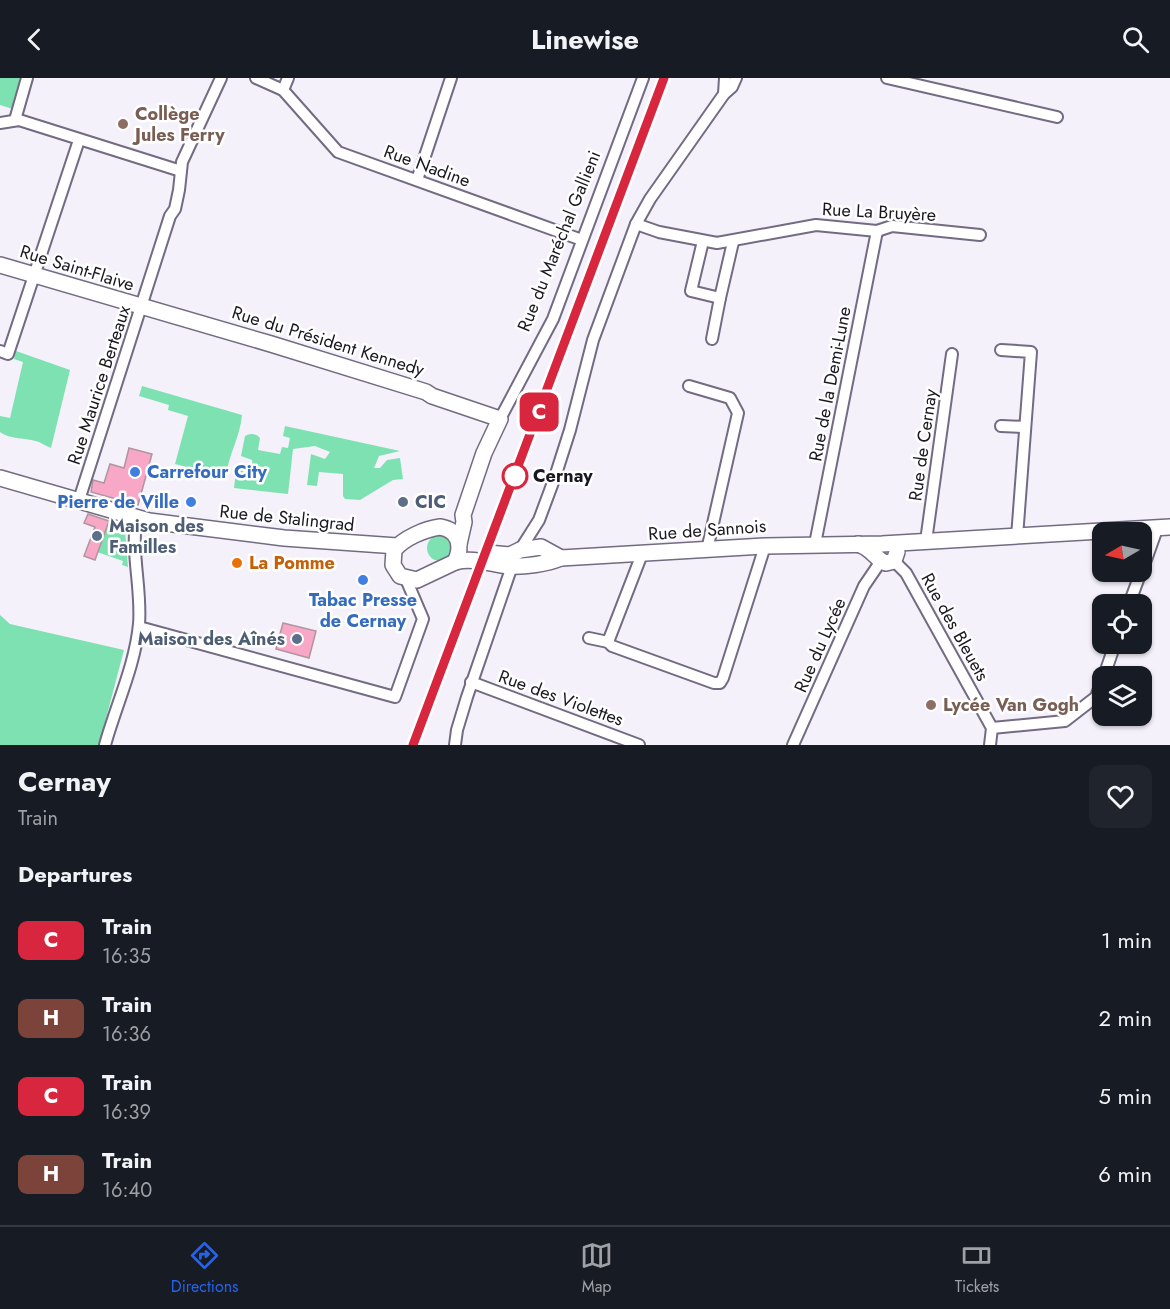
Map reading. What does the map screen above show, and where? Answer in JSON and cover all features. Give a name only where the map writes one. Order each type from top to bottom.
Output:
[{"type":"street","points":[[15,120],[27,78]]},
{"type":"street","name":"Rue Maurice Berteaux","points":[[79,500],[170,216],[175,209],[182,162],[220,78]]},
{"type":"street","name":"Rue Nadine","points":[[255,78],[283,90],[332,148],[582,240]]},
{"type":"street","points":[[283,90],[288,78]]},
{"type":"street","points":[[417,180],[451,78]]},
{"type":"street","name":"Rue du Maréchal Gallieni","points":[[455,562],[464,522],[463,515],[484,453],[553,319],[643,78]]},
{"type":"street","points":[[724,94],[725,78]]},
{"type":"street","points":[[455,745],[471,682],[517,560],[538,520],[570,429],[593,340],[614,278],[636,224],[654,193],[724,94],[732,87],[736,78]]},
{"type":"street","points":[[886,78],[1057,117]]},
{"type":"street","points":[[0,123],[15,120],[181,171]]},
{"type":"street","points":[[0,351],[8,354],[36,276],[79,140]]},
{"type":"street","name":"Rue La Bruyère","points":[[636,224],[659,232],[703,241],[733,242],[816,225],[877,231],[892,226],[980,235]]},
{"type":"street","name":"Rue de la Demi-Lune","points":[[815,544],[877,231]]},
{"type":"street","points":[[703,241],[691,291],[720,298]]},
{"type":"street","points":[[712,339],[733,242]]},
{"type":"street","name":"Rue Saint-Flaive","points":[[0,265],[142,308]]},
{"type":"street","name":"Rue du Président Kennedy","points":[[142,308],[271,344],[426,392],[500,419]]},
{"type":"street","points":[[1000,350],[1031,352],[1017,537]]},
{"type":"street","name":"Rue de Cernay","points":[[920,542],[952,354]]},
{"type":"street","points":[[689,386],[730,398],[738,413],[706,550]]},
{"type":"street","points":[[1000,426],[1025,428]]},
{"type":"street","name":"Rue de Stalingrad","points":[[0,478],[137,517],[236,533],[340,544],[397,546]]},
{"type":"street","points":[[455,562],[411,579],[397,572],[393,565],[393,553],[397,546],[463,515]]},
{"type":"street","points":[[105,745],[131,664],[139,627],[141,598],[134,534],[137,517]]},
{"type":"street","points":[[536,547],[538,520]]},
{"type":"street","points":[[440,527],[451,530],[459,545]]},
{"type":"street","points":[[887,553],[920,542],[1163,528]]},
{"type":"street","points":[[1152,550],[1163,528]]},
{"type":"street","name":"Rue de Sannois","points":[[455,562],[517,560],[550,562],[561,558],[855,543],[887,553]]},
{"type":"street","name":"Rue de Sannois","points":[[459,545],[467,550],[517,560]]},
{"type":"street","points":[[589,638],[608,642],[622,650],[714,683],[720,682],[765,546]]},
{"type":"street","name":"Rue de Sannois","points":[[517,560],[536,547],[541,547],[561,558]]},
{"type":"street","name":"Rue des Bleuets","points":[[887,553],[906,573],[992,728]]},
{"type":"street","name":"Rue du Lycée","points":[[793,745],[864,586],[887,553]]},
{"type":"street","points":[[608,642],[642,554]]},
{"type":"street","points":[[139,627],[395,697],[423,619],[416,599],[411,595],[411,579]]},
{"type":"street","name":"Rue des Violettes","points":[[471,682],[639,745]]},
{"type":"street","points":[[990,745],[992,728],[1065,721],[1092,700]]},
{"type":"green space","points":[[0,78],[21,78],[13,109],[0,105]]},
{"type":"green space","points":[[16,351],[70,370],[51,448],[39,442],[4,435],[0,432],[0,416],[10,418],[23,362],[14,359]]},
{"type":"green space","points":[[142,386],[242,415],[226,477],[175,464],[188,416],[168,410],[169,405],[139,396]]},
{"type":"green space","points":[[285,426],[400,451],[379,456],[374,468],[380,468],[387,460],[400,458],[403,479],[393,480],[360,500],[345,499],[343,496],[343,474],[319,472],[317,486],[307,485],[311,454],[325,459],[330,452],[315,446],[293,449],[288,494],[234,488],[237,463],[244,463],[248,469],[253,469],[252,460],[241,456],[245,436],[253,434],[260,438],[258,450],[280,454],[282,447],[288,448],[290,438],[283,436]]},
{"type":"green space","points":[[109,521],[122,526],[125,531],[128,567],[122,565],[123,561],[97,552]]},
{"type":"green space","points":[[440,535],[449,539],[453,548],[449,557],[440,561],[431,557],[427,548],[431,539]]},
{"type":"green space","points":[[0,615],[10,624],[124,650],[99,745],[0,745]]},
{"type":"building","name":"Carrefour City","points":[[129,448],[152,454],[138,505],[91,492],[93,480],[104,483],[110,464],[124,468]]},
{"type":"building","name":"Maison des Familles","points":[[88,514],[109,521],[95,560],[84,556],[95,527],[84,523]]},
{"type":"building","name":"Maison des Aînés","points":[[283,623],[316,631],[309,658],[276,649]]},
{"type":"railway","points":[[413,745],[664,78]]},
{"type":"train","name":"C","points":[[413,745],[664,78]]},
{"type":"place","name":"Collège Jules Ferry","points":[[123,124]]},
{"type":"place","name":"Carrefour City","points":[[135,472]]},
{"type":"place","name":"Cernay","points":[[515,476]]},
{"type":"place","name":"Pierre de Ville","points":[[191,502]]},
{"type":"place","name":"CIC","points":[[403,502]]},
{"type":"place","name":"Maison des Familles","points":[[97,536]]},
{"type":"place","name":"La Pomme","points":[[237,563]]},
{"type":"place","name":"Tabac Presse de Cernay","points":[[363,580]]},
{"type":"place","name":"Maison des Aînés","points":[[297,639]]},
{"type":"place","name":"Lycée Van Gogh","points":[[931,705]]}]
